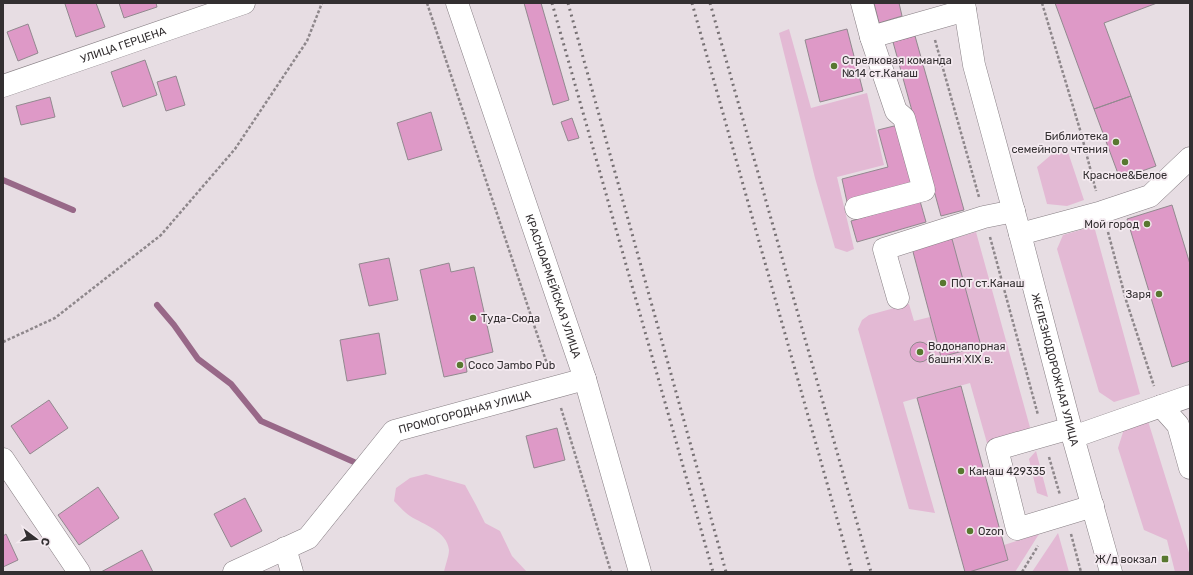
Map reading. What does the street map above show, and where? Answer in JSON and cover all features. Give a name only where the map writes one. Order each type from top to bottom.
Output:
[{"type":"main road","name":"УЛИЦА ГЕРЦЕНА","points":[[3,86],[244,3]]},
{"type":"main road","name":"КРАСНОАРМЕЙСКАЯ УЛИЦА","points":[[457,3],[585,379],[640,572]]},
{"type":"main road","points":[[856,208],[924,190],[904,118],[896,111],[862,3]]},
{"type":"main road","points":[[872,37],[952,14],[964,6]]},
{"type":"main road","name":"ЖЕЛЕЗНОДОРОЖНАЯ УЛИЦА","points":[[964,6],[974,65],[1072,433],[1111,572]]},
{"type":"main road","points":[[1020,234],[1102,212],[1150,196],[1190,158]]},
{"type":"main road","points":[[898,298],[884,249],[984,217],[1014,211]]},
{"type":"main road","name":"ПРОМОГОРОДНАЯ УЛИЦА","points":[[234,572],[308,538],[394,431],[585,379]]},
{"type":"main road","points":[[1093,506],[1017,529],[997,449],[1044,436],[1072,433],[1190,396]]},
{"type":"main road","points":[[1160,406],[1178,425],[1190,468]]},
{"type":"main road","points":[[3,459],[79,572]]},
{"type":"main road","points":[[285,548],[292,572]]},
{"type":"path","points":[[3,345],[5,341],[55,318],[161,235],[235,149],[307,41],[322,3]]},
{"type":"path","points":[[428,3],[555,387],[611,572]]},
{"type":"path","points":[[930,21],[1081,572]]},
{"type":"shaded area","points":[[789,29],[811,108],[867,93],[884,165],[837,177],[854,249],[847,252],[835,248],[815,178],[779,33]]},
{"type":"shaded area","points":[[1067,149],[1084,200],[1067,206],[1047,204],[1037,167],[1051,155]]},
{"type":"shaded area","points":[[1094,226],[1140,394],[1114,402],[1099,392],[1057,249],[1063,235]]},
{"type":"shaded area","points":[[976,232],[1031,431],[987,443],[970,383],[903,402],[935,513],[909,509],[858,329],[862,320],[869,315],[909,304],[914,321],[930,317],[941,357],[981,346],[952,239]]},
{"type":"shaded area","points":[[1148,421],[1190,556],[1190,572],[1175,572],[1167,540],[1144,530],[1118,448],[1124,429]]},
{"type":"shaded area","points":[[1036,451],[1048,497],[1037,493],[1029,459]]},
{"type":"shaded area","points":[[426,474],[465,485],[485,523],[500,531],[512,556],[527,572],[444,572],[449,550],[444,538],[434,529],[408,514],[394,501],[396,488],[410,478]]},
{"type":"shaded area","points":[[1058,533],[1069,572],[1032,572]]},
{"type":"shaded area","points":[[1039,534],[1015,572],[969,572],[1008,560],[1004,545]]},
{"type":"building","points":[[96,3],[105,27],[76,37],[65,4]]},
{"type":"building","points":[[119,3],[156,3],[157,7],[124,18]]},
{"type":"building","points":[[524,3],[541,3],[569,100],[553,105]]},
{"type":"building","points":[[874,3],[899,3],[902,16],[879,23]]},
{"type":"building","points":[[1055,3],[1157,3],[1104,23],[1131,96],[1094,109]]},
{"type":"building","points":[[28,24],[38,53],[18,61],[7,32]]},
{"type":"building","name":"Стрелковая команда №14 ст.Канаш","points":[[847,29],[863,91],[820,102],[805,40]]},
{"type":"building","points":[[915,36],[964,210],[941,216],[893,42]]},
{"type":"building","points":[[145,60],[157,95],[123,107],[111,72]]},
{"type":"building","points":[[176,76],[185,105],[166,111],[157,82]]},
{"type":"building","points":[[1131,96],[1156,166],[1120,179],[1094,109]]},
{"type":"building","points":[[50,97],[55,117],[21,125],[16,106]]},
{"type":"building","points":[[431,112],[442,150],[408,160],[397,123]]},
{"type":"building","points":[[572,118],[579,138],[568,141],[561,122]]},
{"type":"building","points":[[898,125],[913,185],[847,202],[842,179],[888,167],[878,130]]},
{"type":"building","points":[[920,201],[926,222],[857,242],[851,221]]},
{"type":"building","points":[[1172,205],[1190,264],[1190,361],[1172,367],[1127,219]]},
{"type":"building","name":"ПОТ ст.Канаш","points":[[952,239],[981,346],[941,357],[912,248]]},
{"type":"building","points":[[389,258],[398,300],[369,306],[359,264]]},
{"type":"building","points":[[449,263],[451,272],[474,267],[493,352],[465,359],[467,372],[444,377],[420,270]]},
{"type":"building","points":[[379,333],[386,374],[347,381],[340,340]]},
{"type":"building","name":"Водонапорная башня XIX в.","points":[[920,342],[927,345],[930,352],[927,359],[920,362],[913,359],[910,352],[913,345]]},
{"type":"building","name":"Канаш 429335","points":[[961,386],[1008,560],[969,572],[965,572],[917,398]]},
{"type":"building","points":[[49,400],[68,428],[30,454],[11,426]]},
{"type":"building","points":[[557,428],[565,460],[534,468],[526,436]]},
{"type":"building","points":[[98,487],[119,518],[79,545],[58,515]]},
{"type":"building","points":[[245,498],[262,531],[231,547],[214,514]]},
{"type":"building","points":[[6,534],[18,560],[3,567],[3,536]]},
{"type":"building","points":[[142,550],[153,572],[101,572]]},
{"type":"waterway","points":[[3,180],[73,210]]},
{"type":"waterway","points":[[157,305],[174,325],[198,359],[231,384],[261,421],[354,462]]},
{"type":"railway","points":[[552,3],[713,572]]},
{"type":"railway","points":[[568,3],[726,572]]},
{"type":"railway","points":[[692,3],[852,572]]},
{"type":"railway","points":[[710,3],[871,572]]},
{"type":"place","name":"Стрелковая команда №14 ст.Канаш","points":[[834,66]]},
{"type":"place","name":"Библиотека семейного чтения","points":[[1116,142]]},
{"type":"place","name":"Красное&Белое","points":[[1125,162]]},
{"type":"place","name":"Мой город","points":[[1147,224]]},
{"type":"place","name":"ПОТ ст.Канаш","points":[[943,283]]},
{"type":"place","name":"Заря","points":[[1159,294]]},
{"type":"place","name":"Туда-Сюда","points":[[473,318]]},
{"type":"place","name":"Водонапорная башня XIX в.","points":[[920,352]]},
{"type":"place","name":"Coco Jambo Pub","points":[[460,365]]},
{"type":"place","name":"Канаш 429335","points":[[961,471]]},
{"type":"place","name":"Ozon","points":[[970,531]]},
{"type":"place","name":"Ж/д вокзал","points":[[1165,559]]}]
